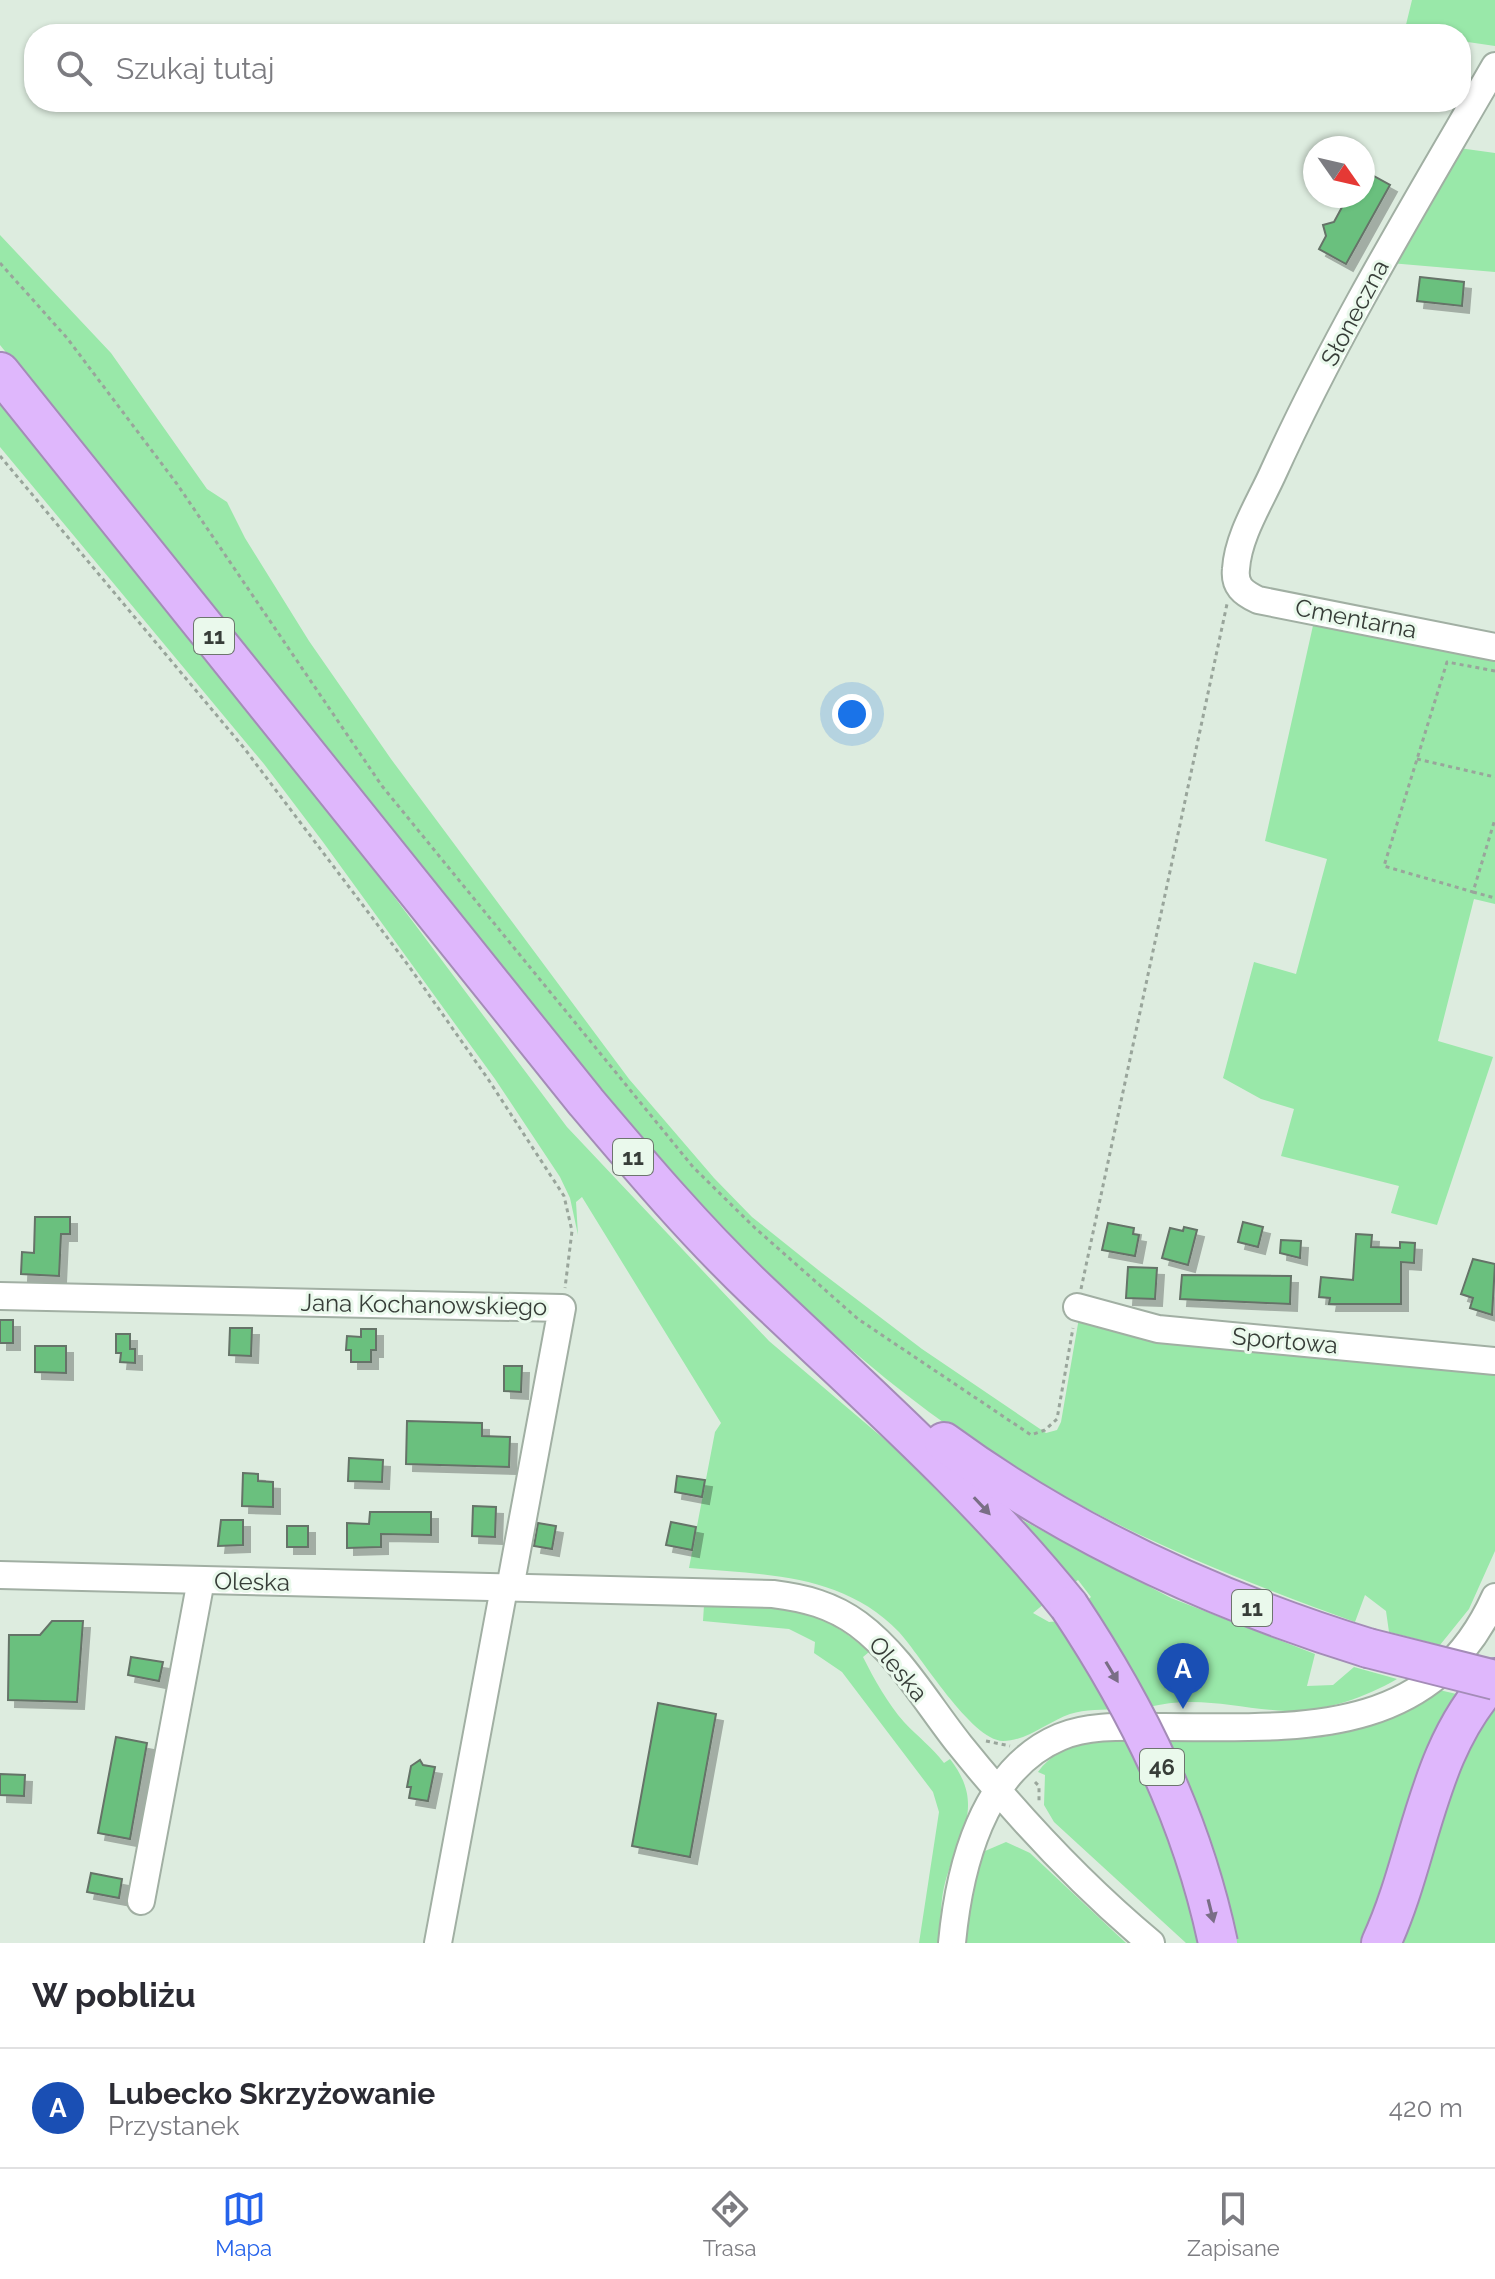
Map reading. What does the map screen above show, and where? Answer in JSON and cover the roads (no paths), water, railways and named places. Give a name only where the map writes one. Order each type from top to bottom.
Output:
[{"type":"highway","name":"11","points":[[0,372],[626,1148],[712,1245],[827,1353],[965,1458],[1084,1529],[1217,1594],[1368,1648],[1495,1679]]},
{"type":"highway","name":"46","points":[[827,1353],[963,1486],[1025,1551],[1069,1606],[1124,1692],[1163,1770],[1193,1850],[1218,1943]]},
{"type":"highway","points":[[1383,1940],[1451,1743],[1478,1697],[1495,1679]]},
{"type":"street","name":"Słoneczna","points":[[1471,108],[1495,66]]},
{"type":"street","name":"Słoneczna","points":[[1235,569],[1241,543],[1292,432],[1365,294],[1469,112]]},
{"type":"street","name":"Cmentarna","points":[[1235,569],[1237,584],[1243,593],[1258,600],[1495,647]]},
{"type":"street","name":"Jana Kochanowskiego","points":[[0,1296],[562,1308],[507,1588]]},
{"type":"street","name":"Sportowa","points":[[1077,1307],[1158,1329],[1495,1361]]},
{"type":"street","name":"Oleska","points":[[0,1575],[773,1594],[827,1606],[861,1626],[886,1649],[998,1791],[1090,1890],[1151,1943]]},
{"type":"street","points":[[141,1901],[201,1580]]},
{"type":"street","points":[[438,1943],[507,1588]]},
{"type":"street","points":[[952,1943],[956,1894],[983,1815],[998,1791],[1028,1758],[1049,1742],[1075,1732],[1134,1727],[1302,1727],[1380,1709],[1411,1693],[1437,1673],[1472,1636],[1495,1597]]},
{"type":"place","name":"Lubecko Skrzyżowanie","points":[[1183,1709]]}]
